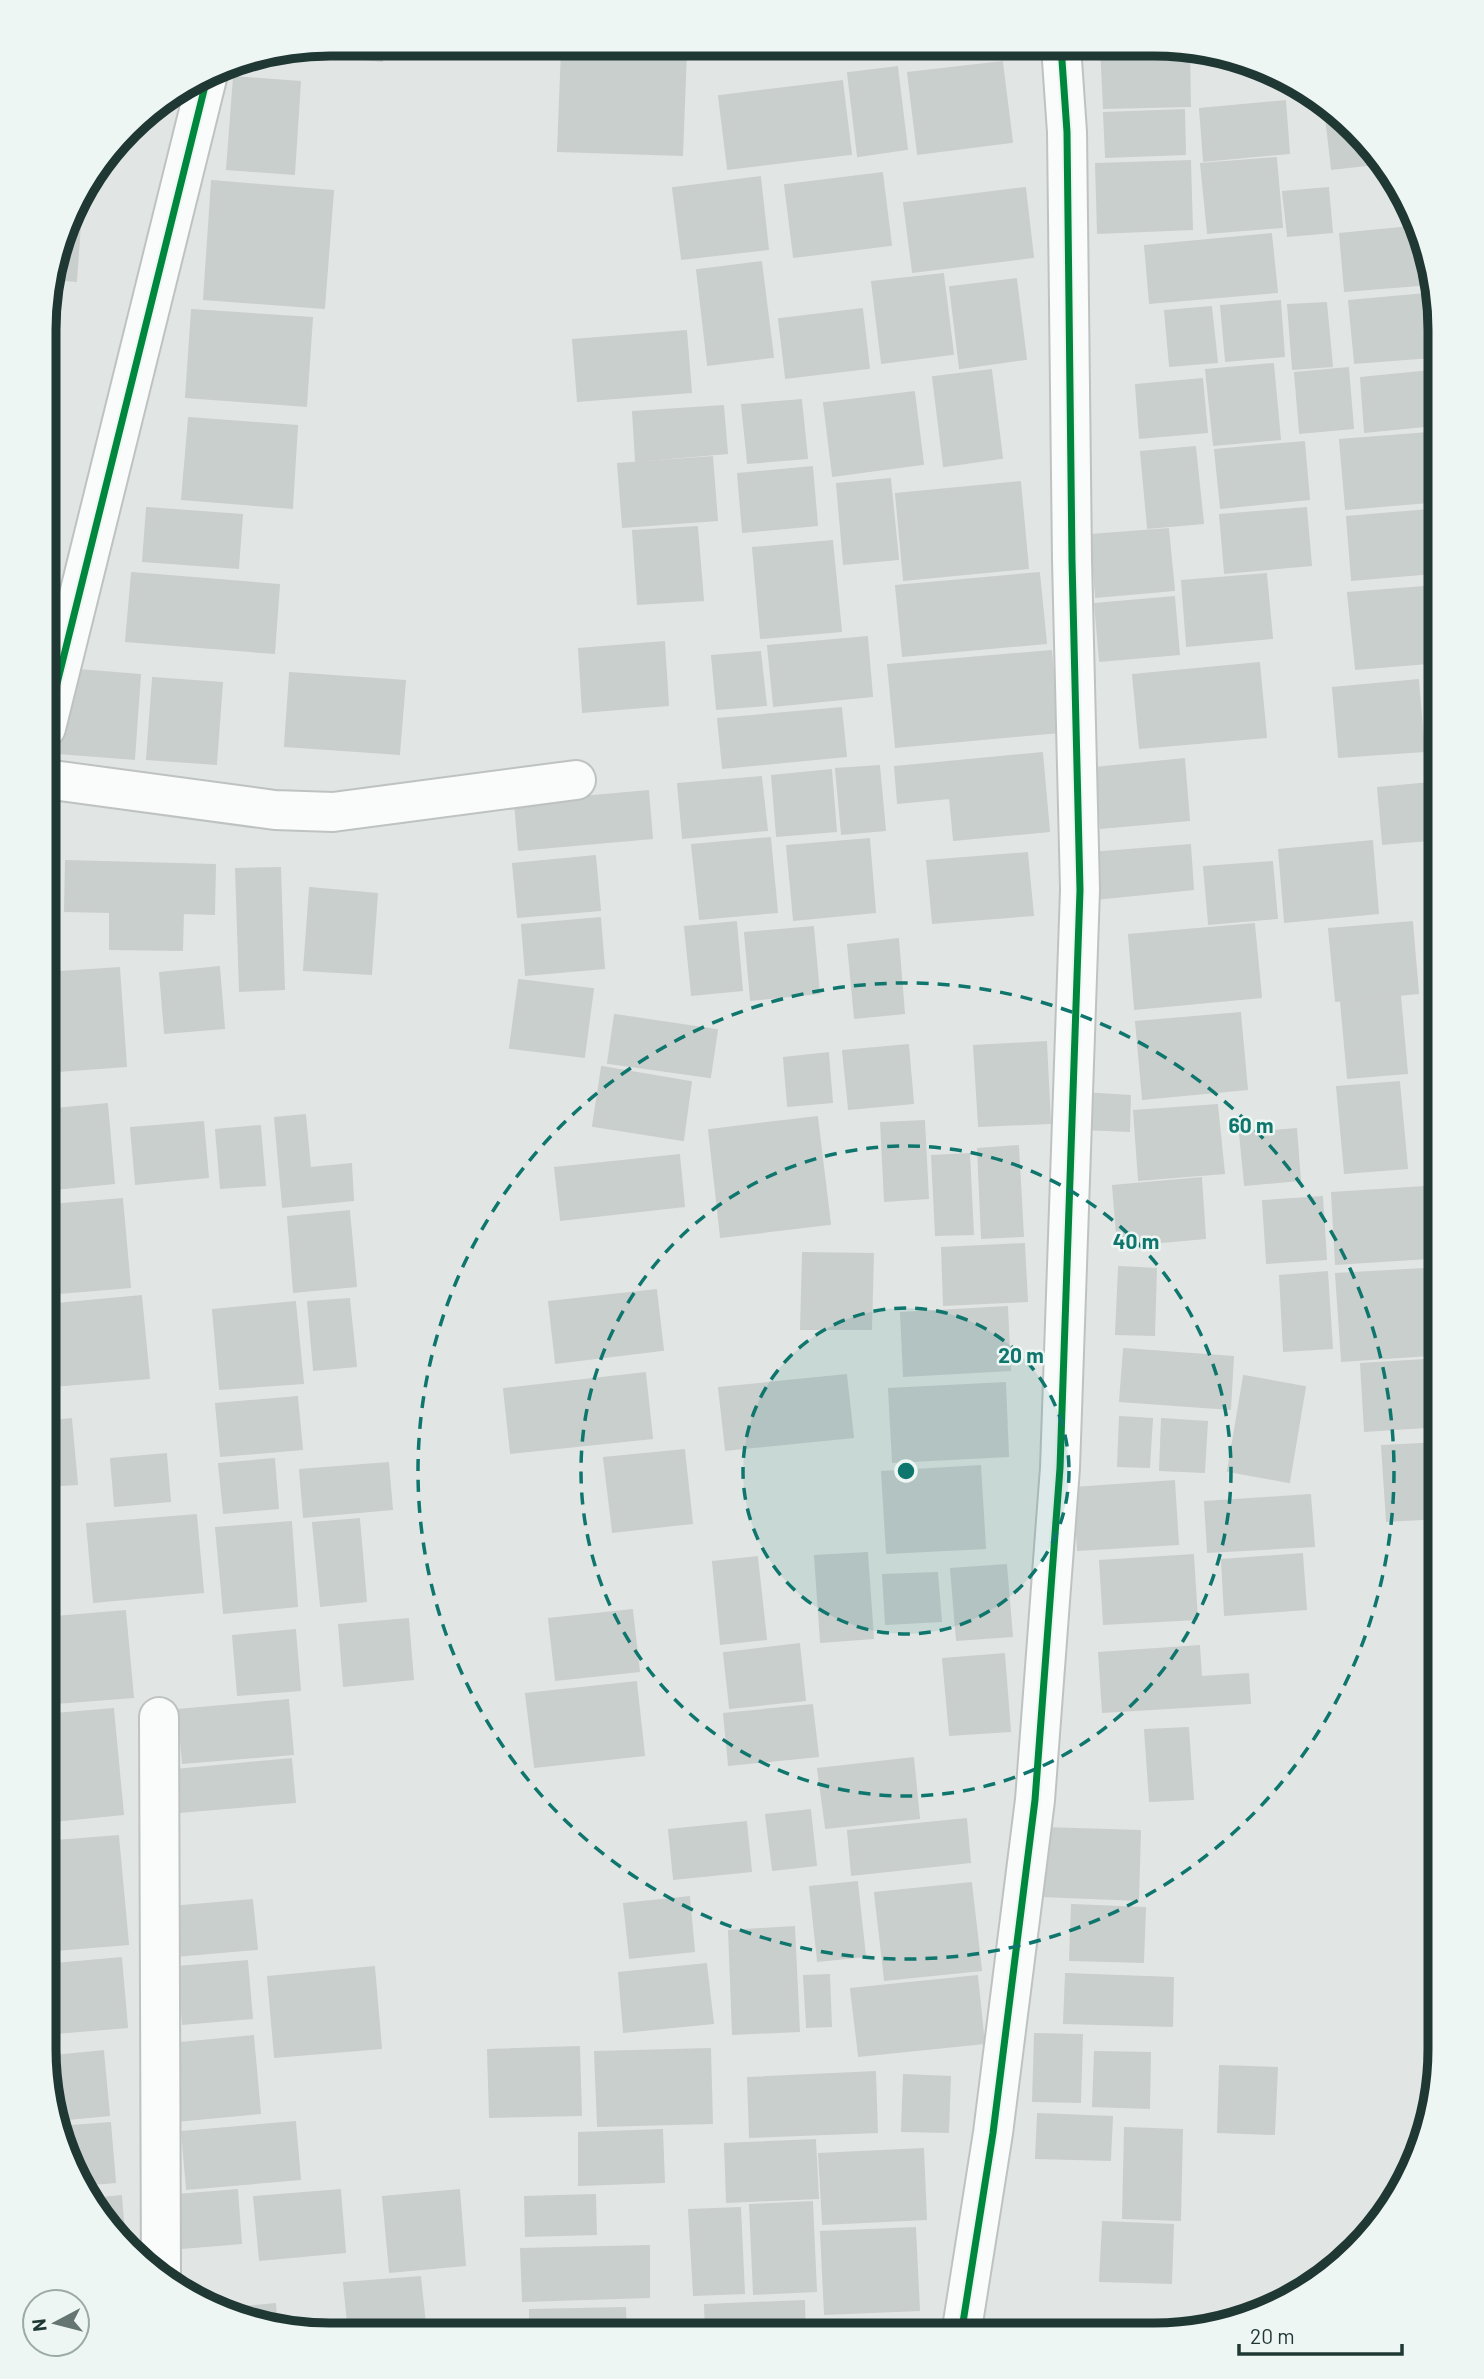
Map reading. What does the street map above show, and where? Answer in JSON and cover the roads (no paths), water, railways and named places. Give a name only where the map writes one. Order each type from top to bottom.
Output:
[{"type":"street","points":[[963,2323],[993,2133],[1035,1800],[1060,1468],[1080,890],[1072,560],[1067,132],[1062,56]]},
{"type":"street","points":[[56,688],[205,86]]},
{"type":"street","points":[[56,780],[275,810],[333,812],[576,780]]},
{"type":"street","points":[[159,1717],[161,2264]]}]
